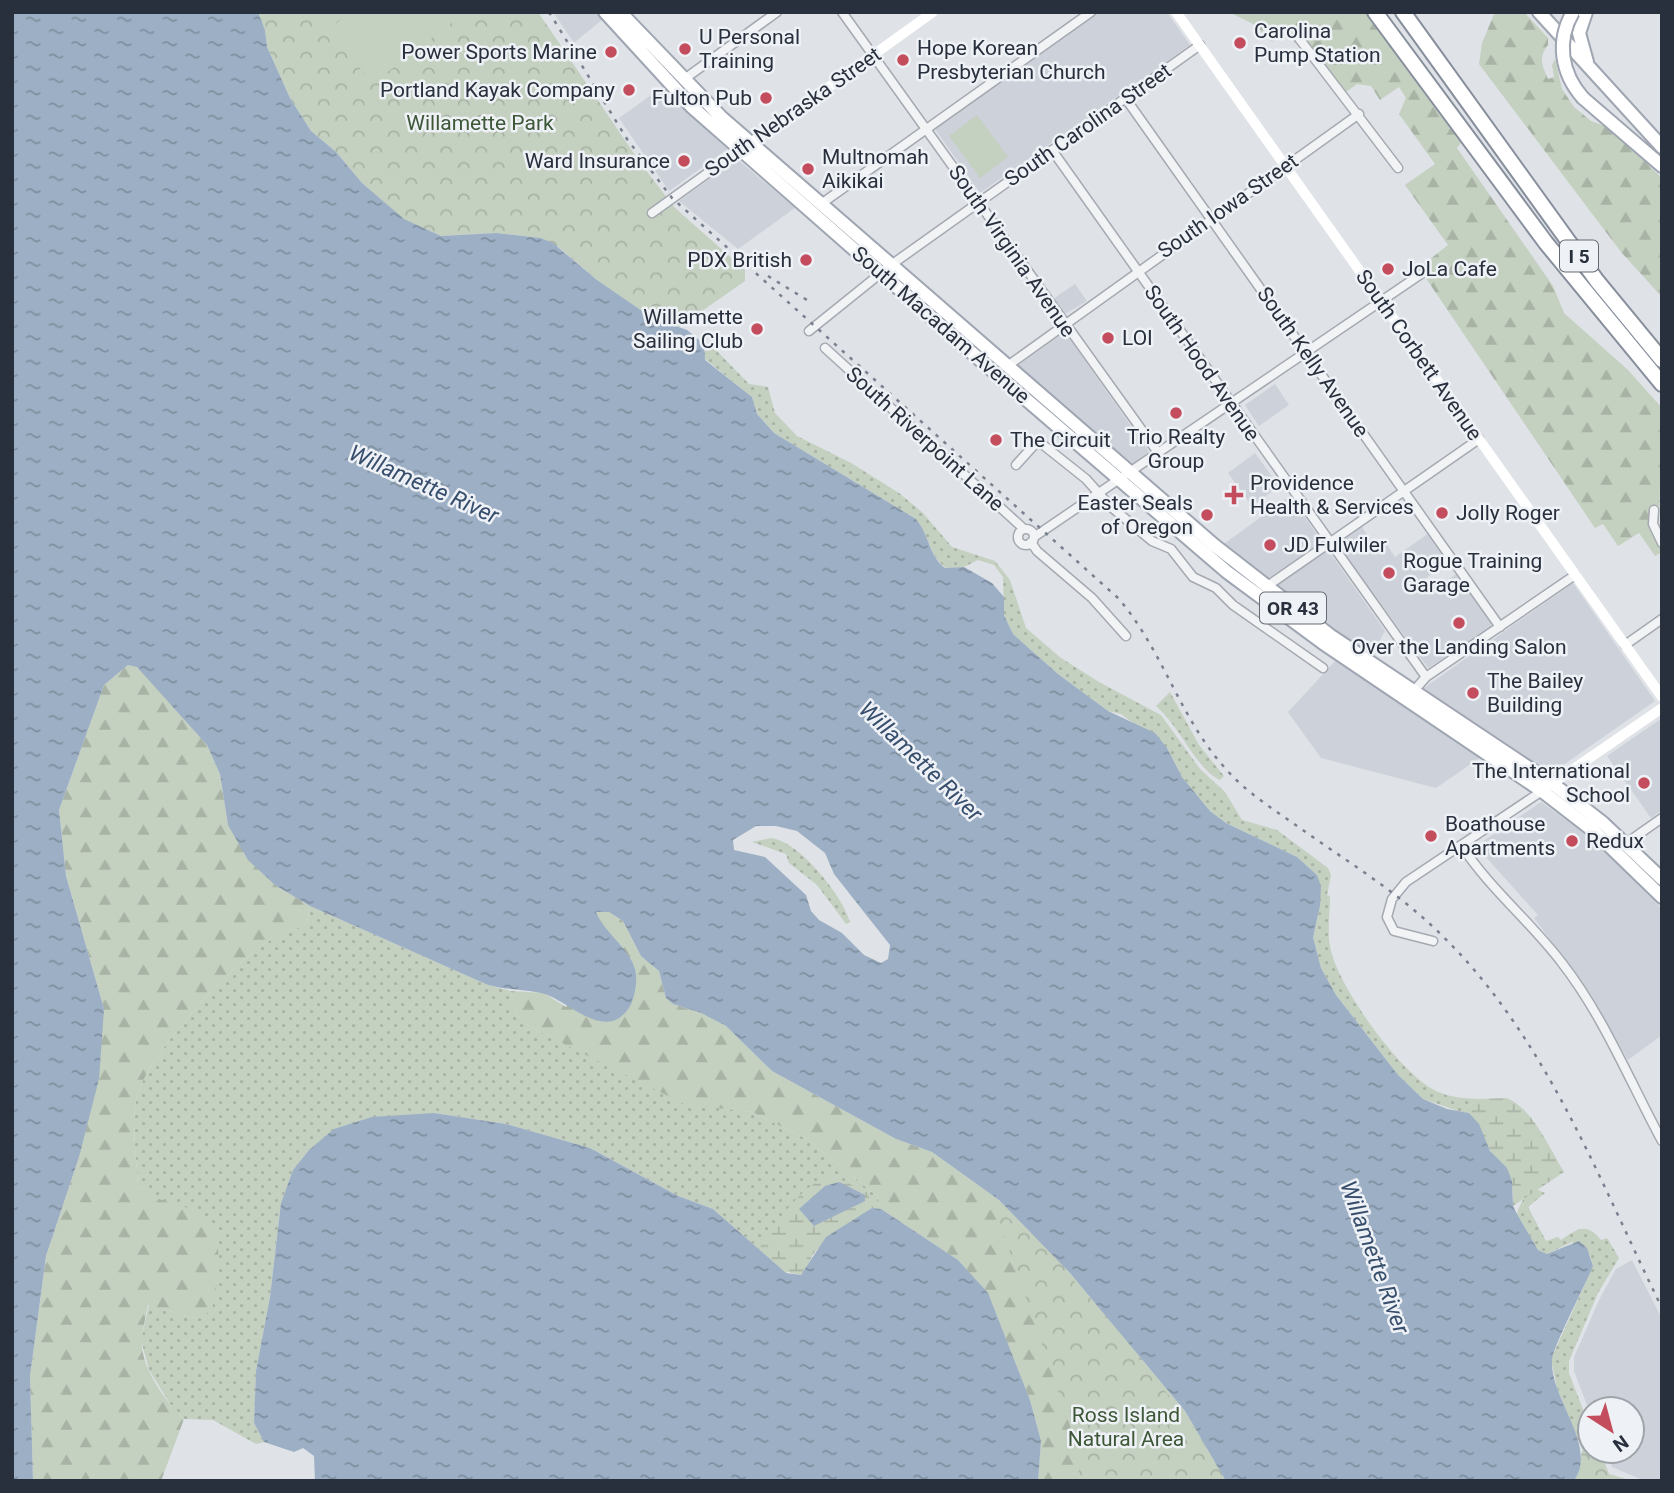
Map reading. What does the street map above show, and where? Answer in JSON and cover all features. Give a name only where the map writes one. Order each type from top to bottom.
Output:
[{"type":"highway","name":"I 5","points":[[1376,12],[1521,209],[1662,384]]},
{"type":"highway","name":"I 5","points":[[1403,12],[1597,281],[1662,360]]},
{"type":"main road","points":[[1573,12],[1564,33],[1563,54],[1570,82],[1583,98],[1662,166]]},
{"type":"main road","points":[[1586,12],[1579,33],[1588,65]]},
{"type":"main road","name":"South Macadam Avenue","points":[[614,14],[683,80],[746,146],[1003,372],[1262,592],[1547,787],[1625,844],[1660,890]]},
{"type":"main road","name":"South Macadam Avenue","points":[[614,14],[692,107],[821,204],[886,269]]},
{"type":"main road","points":[[1542,15],[1662,147]]},
{"type":"main road","name":"South Macadam Avenue","points":[[1547,787],[1660,890]]},
{"type":"street","points":[[683,80],[777,12]]},
{"type":"street","name":"South Virginia Avenue","points":[[842,12],[1158,454]]},
{"type":"street","name":"South Nebraska Street","points":[[652,213],[933,12]]},
{"type":"street","points":[[821,204],[1091,12]]},
{"type":"street","name":"South Corbett Avenue","points":[[1176,12],[1662,697]]},
{"type":"street","points":[[1298,37],[1398,168]]},
{"type":"street","name":"South Carolina Street","points":[[809,331],[886,269],[1200,45]]},
{"type":"street","name":"South Kelly Avenue","points":[[1126,99],[1500,627]]},
{"type":"street","name":"South Iowa Street","points":[[1003,372],[1063,323],[1359,114]]},
{"type":"street","name":"South Hood Avenue","points":[[1052,150],[1426,677]]},
{"type":"street","points":[[1126,636],[1092,598],[1037,551],[1032,540],[1031,531],[1024,529],[1019,533],[1020,541],[1024,544],[1032,540],[1423,272]]},
{"type":"street","name":"South Riverpoint Lane","points":[[825,348],[1024,529]]},
{"type":"street","points":[[1262,592],[1479,439]]},
{"type":"street","points":[[1016,465],[1033,446],[1040,443],[1086,479],[1099,495],[1152,541],[1171,549],[1199,581],[1216,588],[1233,605],[1323,668]]},
{"type":"street","points":[[1654,510],[1653,524],[1662,543]]},
{"type":"street","points":[[1411,695],[1426,677],[1575,575]]},
{"type":"street","points":[[1625,645],[1662,620]]},
{"type":"street","points":[[1433,942],[1394,931],[1387,917],[1398,890],[1662,708]]},
{"type":"street","points":[[1625,844],[1662,818]]},
{"type":"street","points":[[1461,845],[1478,870],[1537,932],[1578,985],[1612,1042],[1662,1142]]},
{"type":"shaded area","points":[[553,12],[598,12],[603,19],[574,43]]},
{"type":"shaded area","points":[[1099,12],[1167,12],[1190,45],[980,193],[935,129]]},
{"type":"shaded area","points":[[664,86],[729,148],[669,191],[619,118]]},
{"type":"shaded area","points":[[737,159],[795,208],[738,249],[679,201]]},
{"type":"shaded area","points":[[1075,284],[1087,301],[1065,314],[1053,299]]},
{"type":"shaded area","points":[[1061,332],[1067,335],[1148,450],[1148,455],[1134,464],[1015,369],[1014,364]]},
{"type":"shaded area","points":[[1275,384],[1289,405],[1259,426],[1245,405]]},
{"type":"shaded area","points":[[1255,453],[1279,486],[1252,506],[1228,473]]},
{"type":"shaded area","points":[[1290,496],[1385,631],[1370,658],[1221,546]]},
{"type":"shaded area","points":[[1362,527],[1378,551],[1387,545],[1395,557],[1429,533],[1449,562],[1423,580],[1432,591],[1456,574],[1492,623],[1490,628],[1428,668],[1340,548],[1340,543]]},
{"type":"shaded area","points":[[1573,583],[1655,701],[1549,775],[1421,690]]},
{"type":"shaded area","points":[[1337,659],[1481,757],[1436,788],[1321,758],[1288,712]]},
{"type":"shaded area","name":"The International School","points":[[1662,718],[1662,810],[1651,818],[1607,756]]},
{"type":"shaded area","points":[[1541,802],[1590,837],[1662,909],[1662,1035],[1628,1060],[1587,990],[1534,918],[1538,915],[1476,846]]},
{"type":"shaded area","points":[[1632,1260],[1662,1319],[1662,1481],[1645,1481],[1611,1465],[1646,1465],[1646,1395],[1583,1395],[1574,1371],[1574,1357],[1616,1269]]},
{"type":"green space","name":"Willamette Park","points":[[258,12],[538,12],[639,161],[674,207],[745,270],[745,281],[679,327],[651,317],[597,280],[560,248],[542,238],[496,233],[441,236],[403,219],[362,183],[336,152],[311,131],[290,98],[267,47],[265,30]]},
{"type":"green space","points":[[351,12],[463,14],[372,84],[329,29]]},
{"type":"green space","points":[[1229,12],[1365,12],[1461,143],[1457,148],[1553,286],[1564,313],[1628,370],[1662,408],[1659,523],[1662,552],[1655,556],[1639,533],[1618,546],[1603,524],[1595,528],[1419,268],[1448,245],[1405,185],[1435,164],[1399,114],[1406,98],[1399,87],[1380,100],[1371,86],[1357,84],[1346,92],[1319,57],[1295,43],[1287,32],[1272,42],[1253,24]]},
{"type":"green space","points":[[1495,12],[1524,12],[1548,38],[1542,62],[1548,79],[1554,77],[1552,65],[1555,59],[1562,89],[1574,107],[1591,121],[1610,128],[1662,178],[1662,297],[1621,252],[1479,64],[1482,43]]},
{"type":"green space","points":[[977,115],[1008,157],[980,178],[949,136]]},
{"type":"green space","points":[[714,348],[749,384],[768,387],[775,413],[797,436],[851,463],[899,493],[923,513],[952,547],[995,561],[1010,580],[1026,628],[1061,658],[1161,715],[1200,769],[1225,792],[1242,820],[1277,830],[1328,868],[1331,875],[1327,895],[1330,896],[1330,948],[1338,971],[1361,1010],[1390,1050],[1422,1082],[1447,1095],[1479,1099],[1461,1112],[1423,1099],[1398,1075],[1336,995],[1321,968],[1313,937],[1320,906],[1317,875],[1297,857],[1226,823],[1210,811],[1182,777],[1167,748],[1121,714],[1108,711],[1058,674],[1013,634],[1004,615],[1003,577],[994,565],[978,560],[964,567],[946,568],[932,551],[916,519],[774,433],[757,414],[752,397],[705,359],[702,352]]},
{"type":"green space","points":[[128,665],[137,666],[207,745],[220,774],[228,825],[275,885],[310,906],[307,923],[260,947],[207,996],[154,1062],[142,1082],[136,1100],[134,1132],[138,1186],[155,1197],[202,1215],[211,1226],[218,1252],[212,1310],[198,1319],[148,1305],[142,1338],[145,1360],[162,1393],[184,1419],[161,1481],[33,1481],[30,1376],[46,1256],[79,1157],[104,1009],[66,876],[59,810],[104,685]]},
{"type":"green space","points":[[1170,692],[1199,745],[1224,776],[1220,780],[1195,757],[1156,706]]},
{"type":"green space","points":[[771,838],[794,849],[818,871],[839,898],[850,922],[846,924],[817,885],[789,863],[786,854],[752,842]]},
{"type":"green space","points":[[310,906],[488,985],[511,991],[515,1013],[530,1027],[577,1050],[723,1108],[752,1112],[807,1139],[877,1196],[881,1209],[871,1208],[786,1273],[713,1209],[678,1196],[590,1148],[506,1124],[434,1113],[309,1150],[293,1170],[281,1203],[270,1297],[256,1371],[254,1423],[264,1442],[256,1444],[213,1420],[184,1419],[172,1407],[149,1370],[141,1340],[149,1305],[198,1319],[166,1202],[148,1195],[138,1186],[134,1132],[136,1100],[142,1082],[154,1062],[188,1017],[227,976],[260,947],[307,923]]},
{"type":"green space","points":[[596,912],[609,912],[623,921],[641,956],[659,971],[666,998],[673,1004],[701,1013],[726,1026],[772,1071],[896,1139],[932,1152],[999,1200],[1070,1273],[1185,1411],[1226,1481],[1038,1481],[1041,1441],[1030,1400],[988,1294],[958,1260],[881,1209],[877,1196],[807,1139],[752,1112],[684,1104],[530,1027],[515,1013],[511,991],[544,993],[566,1007],[621,945],[603,929]]},
{"type":"green space","points":[[1507,1098],[1533,1120],[1564,1172],[1513,1206],[1510,1177],[1488,1147],[1469,1113],[1461,1112],[1479,1099]]},
{"type":"green space","points":[[831,1175],[868,1193],[872,1208],[848,1222],[828,1239],[815,1252],[801,1275],[782,1269],[759,1249],[799,1196]]},
{"type":"green space","points":[[1536,1189],[1545,1193],[1528,1207],[1546,1241],[1558,1237],[1561,1240],[1577,1230],[1587,1229],[1601,1240],[1607,1238],[1619,1258],[1598,1293],[1569,1361],[1569,1373],[1577,1395],[1576,1434],[1557,1388],[1551,1359],[1593,1266],[1590,1255],[1572,1242],[1547,1254],[1538,1250],[1517,1214],[1529,1193]]},
{"type":"green space","name":"Ross Island Natural Area","points":[[1003,1214],[1024,1230],[1044,1239],[1056,1251],[1070,1277],[1120,1329],[1144,1368],[1183,1411],[1227,1481],[1078,1481],[1080,1455],[998,1217]]},
{"type":"green space","points":[[1580,1465],[1605,1465],[1609,1474],[1633,1481],[1572,1481]]},
{"type":"water","name":"Willamette River","points":[[12,12],[258,12],[265,30],[267,47],[290,98],[311,131],[336,152],[362,183],[404,219],[441,236],[496,233],[541,238],[553,243],[597,280],[651,317],[687,330],[704,344],[705,360],[752,397],[757,414],[774,433],[916,519],[936,557],[945,568],[964,567],[992,583],[1004,597],[1004,615],[1013,634],[1058,674],[1108,711],[1155,733],[1167,748],[1182,777],[1210,811],[1226,823],[1297,857],[1317,875],[1321,886],[1320,906],[1313,937],[1321,968],[1336,995],[1398,1075],[1423,1099],[1447,1109],[1469,1113],[1479,1124],[1490,1151],[1507,1168],[1512,1181],[1513,1206],[1538,1250],[1547,1254],[1579,1241],[1587,1248],[1593,1266],[1563,1330],[1552,1361],[1553,1375],[1576,1434],[1576,1465],[1580,1466],[1575,1479],[1226,1481],[1185,1411],[1070,1273],[999,1200],[932,1152],[896,1139],[772,1071],[726,1026],[701,1013],[673,1004],[666,998],[659,971],[641,956],[623,921],[609,912],[596,912],[632,961],[636,978],[635,993],[630,1006],[620,1017],[610,1022],[586,1016],[541,993],[488,985],[310,906],[275,885],[248,860],[228,825],[220,774],[207,745],[137,667],[128,665],[104,685],[59,810],[66,876],[104,1009],[99,1079],[79,1157],[46,1256],[30,1376],[33,1481],[12,1481]],"holes":[[[756,826],[776,826],[797,831],[825,853],[834,874],[890,945],[888,959],[881,963],[864,955],[842,933],[819,920],[811,911],[806,895],[765,857],[734,850],[733,840]]]},
{"type":"water","points":[[434,1113],[506,1124],[590,1148],[678,1196],[713,1209],[786,1273],[801,1275],[826,1237],[872,1208],[881,1209],[958,1260],[988,1293],[1030,1400],[1041,1441],[1038,1481],[315,1481],[314,1456],[303,1448],[294,1452],[264,1442],[254,1423],[256,1371],[270,1297],[281,1203],[293,1170],[309,1150],[334,1129],[372,1117]]},
{"type":"water","points":[[839,1182],[865,1195],[865,1201],[814,1226],[799,1209],[825,1186]]},
{"type":"railway","points":[[549,12],[627,139],[672,198],[1118,598],[1147,639],[1195,727],[1225,768],[1240,783],[1264,803],[1398,897],[1431,925],[1470,966],[1505,1009],[1564,1105],[1662,1308]]},
{"type":"railway","points":[[768,276],[807,300]]},
{"type":"place","name":"Carolina Pump Station","points":[[1240,43]]},
{"type":"place","name":"U Personal Training","points":[[685,49]]},
{"type":"place","name":"Power Sports Marine","points":[[611,52]]},
{"type":"place","name":"Hope Korean Presbyterian Church","points":[[903,60]]},
{"type":"place","name":"Portland Kayak Company","points":[[629,90]]},
{"type":"place","name":"Fulton Pub","points":[[766,98]]},
{"type":"place","name":"Ward Insurance","points":[[684,161]]},
{"type":"place","name":"Multnomah Aikikai","points":[[808,169]]},
{"type":"place","name":"PDX British","points":[[806,260]]},
{"type":"place","name":"JoLa Cafe","points":[[1388,269]]},
{"type":"place","name":"Willamette Sailing Club","points":[[757,329]]},
{"type":"place","name":"LOI","points":[[1108,338]]},
{"type":"place","name":"Trio Realty Group","points":[[1176,413]]},
{"type":"place","name":"The Circuit","points":[[996,440]]},
{"type":"place","name":"Providence Health & Services","points":[[1234,495]]},
{"type":"place","name":"Jolly Roger","points":[[1442,513]]},
{"type":"place","name":"Easter Seals of Oregon","points":[[1207,515]]},
{"type":"place","name":"JD Fulwiler","points":[[1270,545]]},
{"type":"place","name":"Rogue Training Garage","points":[[1389,573]]},
{"type":"place","name":"Over the Landing Salon","points":[[1459,623]]},
{"type":"place","name":"The Bailey Building","points":[[1473,693]]},
{"type":"place","name":"The International School","points":[[1644,783]]},
{"type":"place","name":"Boathouse Apartments","points":[[1431,836]]},
{"type":"place","name":"Redux","points":[[1572,841]]}]
